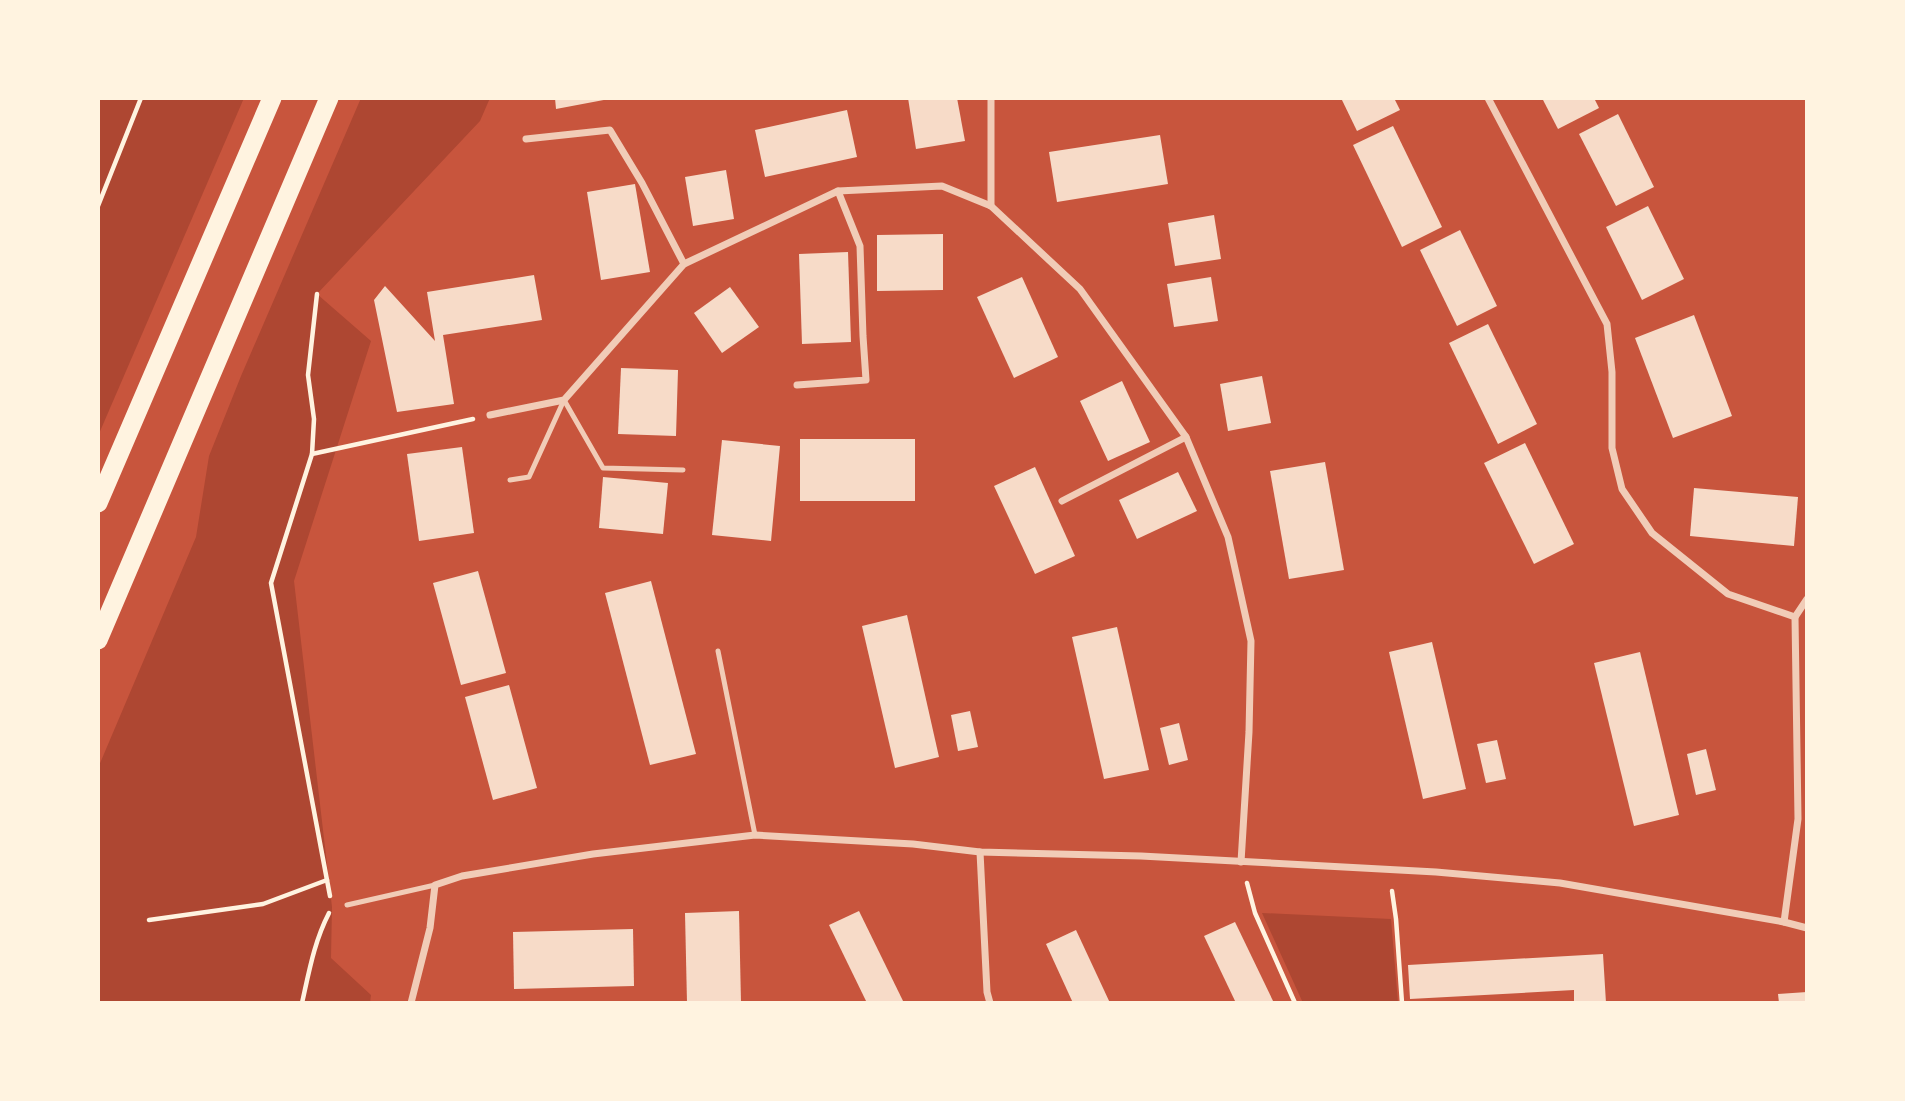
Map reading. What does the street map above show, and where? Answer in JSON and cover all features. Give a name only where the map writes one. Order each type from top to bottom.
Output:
[{"type":"highway","points":[[98,503],[272,98]]},
{"type":"highway","points":[[98,640],[329,98]]},
{"type":"street","points":[[991,98],[991,206]]},
{"type":"street","points":[[1488,98],[1607,324],[1612,372],[1612,448],[1622,489],[1652,533],[1728,594],[1795,617]]},
{"type":"street","points":[[526,139],[610,130],[642,183],[684,264]]},
{"type":"street","points":[[490,415],[564,400],[684,264],[838,191],[942,186],[991,206],[1080,289],[1186,437],[1228,537],[1251,641],[1249,732],[1241,862]]},
{"type":"street","points":[[797,385],[866,380],[860,246],[838,191]]},
{"type":"street","points":[[1062,501],[1186,437]]},
{"type":"street","points":[[1784,922],[1798,819],[1795,617],[1807,599]]},
{"type":"street","points":[[411,1003],[430,928],[435,886],[462,876],[593,854],[755,835],[913,844],[980,852],[1141,856],[1389,869],[1560,883],[1784,922],[1807,929]]},
{"type":"street","points":[[980,852],[987,992],[990,1003]]},
{"type":"lane","points":[[564,400],[603,468],[683,471]]},
{"type":"lane","points":[[510,480],[529,477],[564,400]]},
{"type":"lane","points":[[718,651],[755,835]]},
{"type":"lane","points":[[347,905],[435,886]]},
{"type":"path","points":[[98,206],[141,98]]},
{"type":"path","points":[[302,1003],[312,954],[332,907],[271,583],[312,454],[314,419],[308,375],[317,295]]},
{"type":"path","points":[[312,454],[490,415]]},
{"type":"path","points":[[1241,862],[1255,913],[1295,1003]]},
{"type":"path","points":[[1389,869],[1396,919],[1402,1003]]},
{"type":"path","points":[[149,920],[263,904],[327,880]]},
{"type":"shaded area","points":[[98,98],[244,98],[98,436]]},
{"type":"shaded area","points":[[361,98],[490,98],[480,121],[317,294],[371,341],[294,581],[332,907],[331,958],[371,995],[370,1003],[98,1003],[98,768],[196,537],[209,456]]},
{"type":"shaded area","points":[[1262,913],[1391,919],[1398,1003],[1303,1003]]},
{"type":"building","points":[[555,98],[609,98],[609,99],[556,109]]},
{"type":"building","points":[[908,98],[957,98],[965,141],[916,149]]},
{"type":"building","points":[[1341,98],[1394,98],[1400,110],[1357,131]]},
{"type":"building","points":[[1542,98],[1594,98],[1599,108],[1558,129]]},
{"type":"building","points":[[847,110],[857,157],[765,177],[755,130]]},
{"type":"building","points":[[1618,114],[1654,187],[1616,206],[1579,134]]},
{"type":"building","points":[[1393,126],[1442,227],[1402,247],[1353,145]]},
{"type":"building","points":[[1160,135],[1168,184],[1057,202],[1049,152]]},
{"type":"building","points":[[726,170],[734,219],[693,226],[685,177]]},
{"type":"building","points":[[635,184],[650,272],[601,280],[587,192]]},
{"type":"building","points":[[1648,206],[1684,279],[1642,300],[1606,227]]},
{"type":"building","points":[[1214,215],[1221,259],[1175,266],[1168,223]]},
{"type":"building","points":[[1460,230],[1497,306],[1457,326],[1420,250]]},
{"type":"building","points":[[943,234],[943,290],[877,291],[877,235]]},
{"type":"building","points":[[848,252],[851,342],[802,344],[799,254]]},
{"type":"building","points":[[534,275],[542,320],[443,335],[454,404],[397,412],[374,300],[385,286],[435,341],[427,292]]},
{"type":"building","points":[[1022,277],[1058,357],[1014,378],[977,297]]},
{"type":"building","points":[[1211,277],[1218,321],[1174,327],[1167,284]]},
{"type":"building","points":[[730,287],[759,327],[722,353],[694,313]]},
{"type":"building","points":[[1694,315],[1732,416],[1673,438],[1635,338]]},
{"type":"building","points":[[1488,324],[1537,424],[1498,444],[1449,343]]},
{"type":"building","points":[[621,368],[678,370],[676,436],[618,434]]},
{"type":"building","points":[[1262,376],[1271,423],[1228,431],[1220,384]]},
{"type":"building","points":[[1122,381],[1150,442],[1108,461],[1080,401]]},
{"type":"building","points":[[800,439],[915,439],[915,501],[800,501]]},
{"type":"building","points":[[722,440],[780,446],[771,541],[712,535]]},
{"type":"building","points":[[1525,443],[1574,544],[1534,564],[1484,463]]},
{"type":"building","points":[[462,447],[474,533],[419,541],[407,454]]},
{"type":"building","points":[[1325,462],[1344,570],[1289,579],[1270,471]]},
{"type":"building","points":[[1035,467],[1075,556],[1035,574],[994,486]]},
{"type":"building","points":[[1178,472],[1197,511],[1137,539],[1119,500]]},
{"type":"building","points":[[603,477],[668,483],[663,534],[599,528]]},
{"type":"building","points":[[1694,488],[1798,497],[1794,546],[1690,536]]},
{"type":"building","points":[[478,571],[506,673],[461,685],[433,583]]},
{"type":"building","points":[[651,581],[696,754],[650,765],[605,593]]},
{"type":"building","points":[[907,615],[939,757],[895,768],[862,626]]},
{"type":"building","points":[[1117,627],[1149,770],[1104,779],[1072,637]]},
{"type":"building","points":[[1432,642],[1466,789],[1423,799],[1389,652]]},
{"type":"building","points":[[1640,652],[1679,815],[1634,826],[1594,663]]},
{"type":"building","points":[[509,685],[537,788],[493,800],[465,697]]},
{"type":"building","points":[[970,711],[978,747],[958,751],[951,715]]},
{"type":"building","points":[[1179,723],[1188,760],[1169,765],[1160,728]]},
{"type":"building","points":[[1497,740],[1506,779],[1486,783],[1477,744]]},
{"type":"building","points":[[1706,749],[1716,790],[1696,795],[1687,754]]},
{"type":"building","points":[[739,911],[741,1003],[687,1003],[685,913]]},
{"type":"building","points":[[859,911],[904,1003],[867,1003],[829,925]]},
{"type":"building","points":[[1235,922],[1274,1003],[1236,1003],[1204,936]]},
{"type":"building","points":[[633,929],[634,986],[514,989],[513,932]]},
{"type":"building","points":[[1076,930],[1110,1003],[1073,1003],[1046,944]]},
{"type":"building","points":[[1603,954],[1606,1003],[1574,1003],[1574,990],[1410,999],[1408,965]]},
{"type":"building","points":[[1807,992],[1807,1003],[1779,1003],[1778,994]]}]
